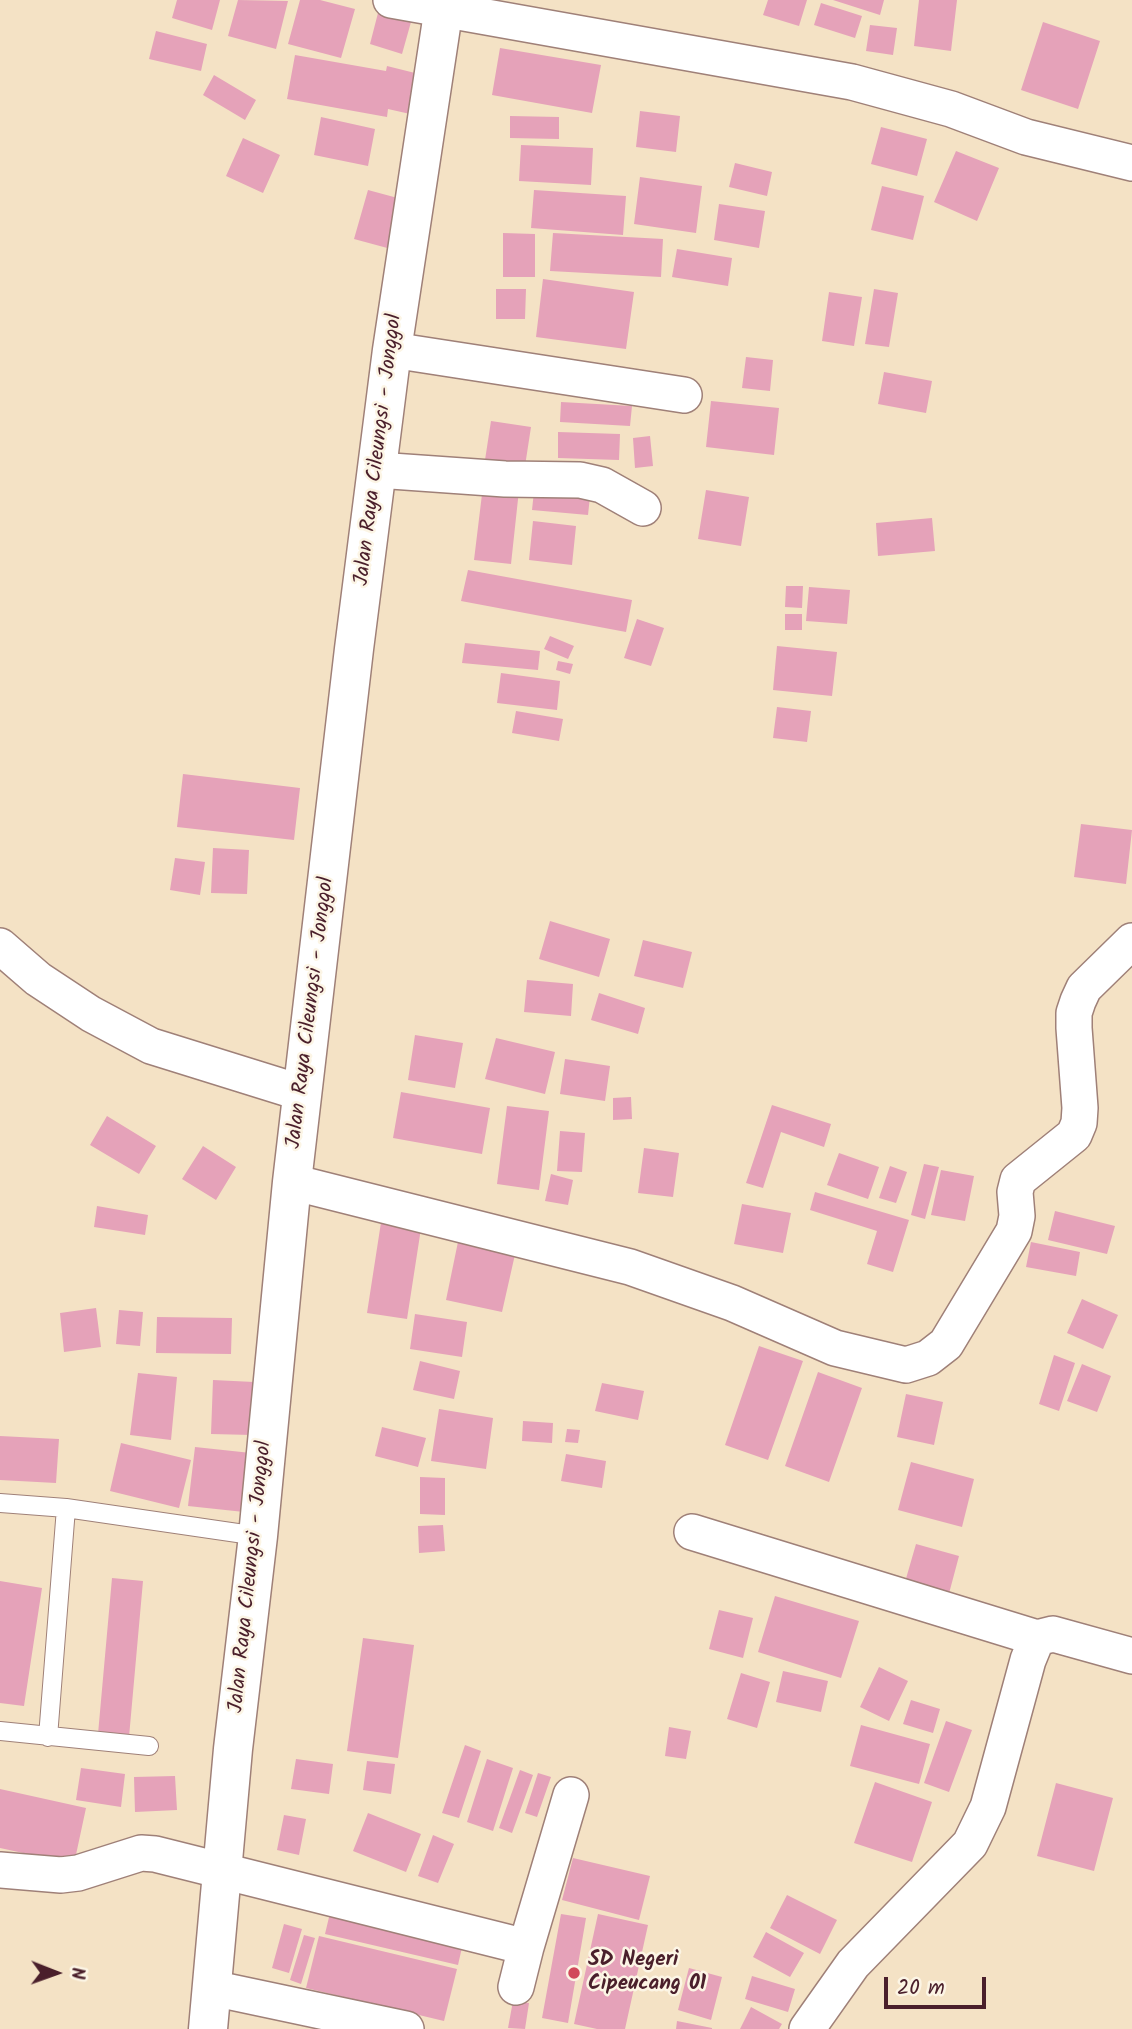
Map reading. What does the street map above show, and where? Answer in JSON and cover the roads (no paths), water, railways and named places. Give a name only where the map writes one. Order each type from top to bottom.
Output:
[{"type":"main road","name":"Jalan Raya Cileungsi - Jonggol","points":[[208,2029],[221,1870],[258,1536],[302,1093],[392,349],[445,5]]},
{"type":"street","points":[[391,0],[445,5],[852,82],[951,109],[1026,137],[1132,163]]},
{"type":"street","points":[[392,349],[684,395]]},
{"type":"street","points":[[377,470],[505,479],[580,480],[602,485],[643,508]]},
{"type":"street","points":[[292,1182],[630,1266],[733,1303],[835,1348],[906,1365],[928,1358],[946,1344],[1014,1231],[1017,1216],[1017,1180],[1074,1135],[1079,1123],[1080,1108],[1074,1013],[1084,988],[1132,941]]},
{"type":"street","points":[[0,946],[38,979],[81,1007],[151,1046],[302,1093]]},
{"type":"street","points":[[692,1532],[1037,1637],[1053,1634],[1132,1656]]},
{"type":"street","points":[[807,2029],[853,1964],[970,1844],[988,1807],[1028,1660],[1037,1637]]},
{"type":"street","points":[[516,1987],[570,1795]]},
{"type":"street","points":[[0,1870],[69,1874],[141,1853],[155,1854],[526,1947]]},
{"type":"street","points":[[212,1988],[406,2029]]},
{"type":"lane","points":[[0,1503],[66,1508],[258,1536]]},
{"type":"lane","points":[[48,1737],[66,1508]]},
{"type":"lane","points":[[0,1731],[149,1746]]},
{"type":"place","name":"SD Negeri Cipeucang 01","points":[[574,1973]]}]
